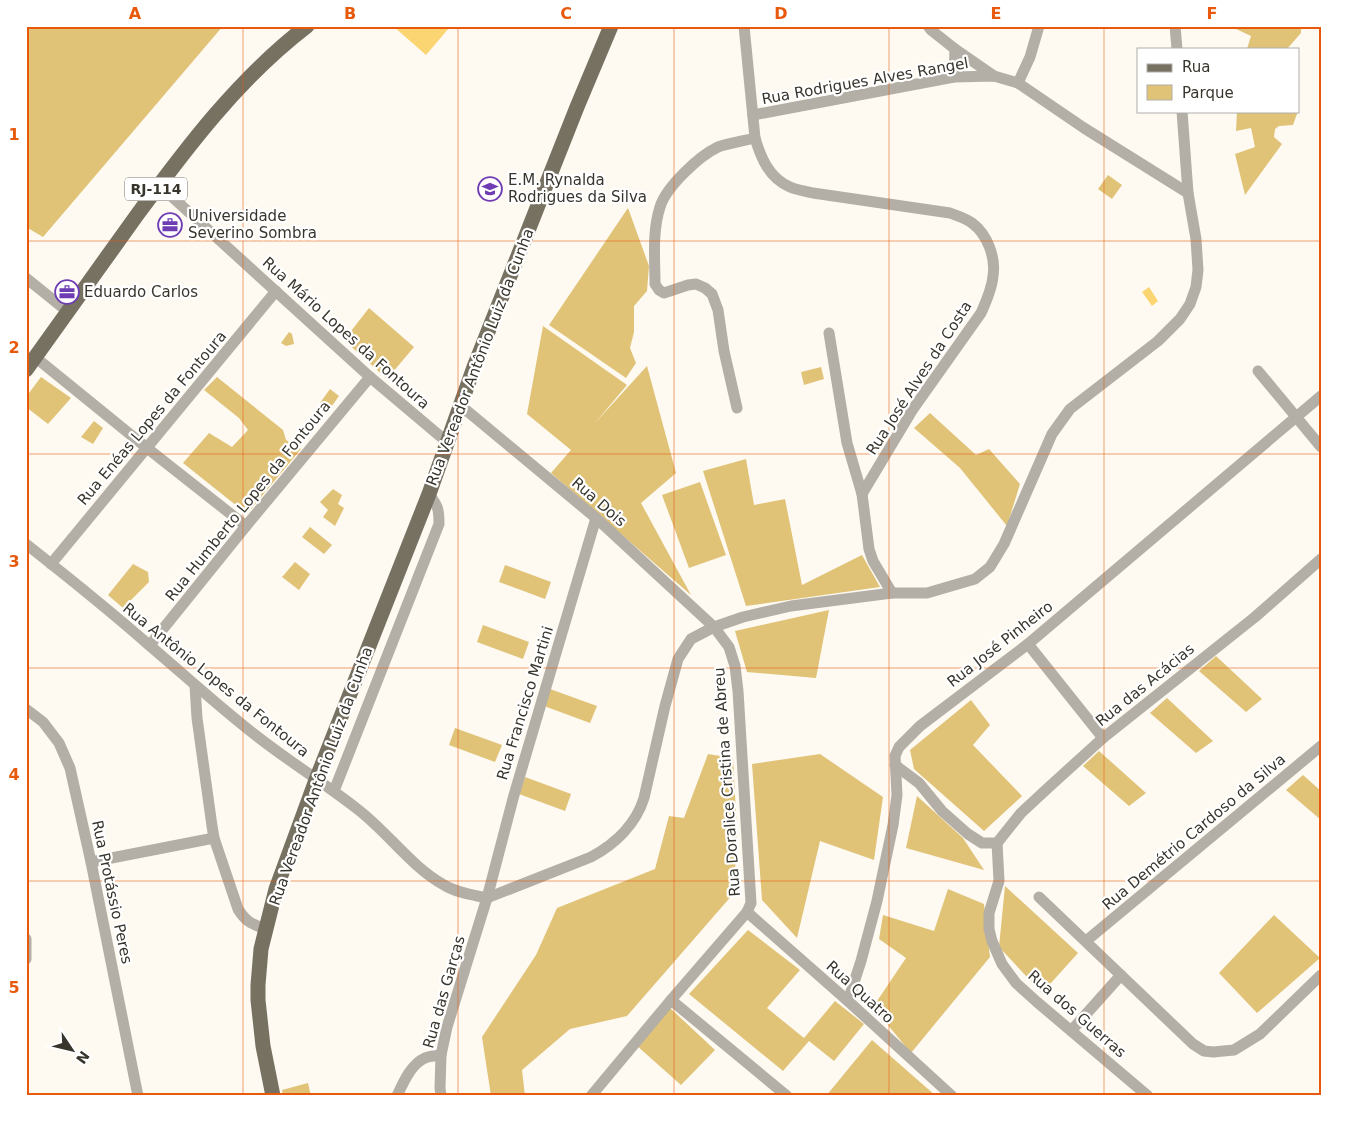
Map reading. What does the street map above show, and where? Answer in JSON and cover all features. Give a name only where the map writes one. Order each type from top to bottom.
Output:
[{"type":"main road","name":"RJ-114","points":[[26,370],[159,185],[231,95],[262,64],[307,26]]},
{"type":"main road","name":"Rua Vereador Antônio Luiz da Cunha","points":[[273,1096],[263,1046],[258,1000],[258,971],[265,929],[276,889],[316,780],[429,494],[460,405],[611,26]]},
{"type":"street","name":"Rua José Alves da Costa","points":[[744,26],[755,138],[760,154],[771,173],[781,182],[791,187],[813,193],[950,213],[972,224],[981,232],[991,252],[993,276],[987,302],[913,409],[862,494]]},
{"type":"street","points":[[928,26],[955,49],[994,76]]},
{"type":"street","points":[[1018,83],[1030,57],[1039,26]]},
{"type":"street","points":[[1175,26],[1177,48]]},
{"type":"street","points":[[954,77],[955,49]]},
{"type":"street","name":"Rua Rodrigues Alves Rangel","points":[[753,115],[954,77],[994,76],[1018,83],[1084,128],[1188,193]]},
{"type":"street","points":[[487,898],[591,857],[606,847],[635,819],[644,798],[678,659],[691,639],[714,627],[743,617],[791,606],[892,593],[927,593],[975,579],[990,567],[1004,544],[1052,434],[1070,408],[1158,341],[1180,319],[1190,304],[1196,287],[1198,270],[1196,239],[1188,193],[1182,112]]},
{"type":"street","points":[[737,408],[714,298],[705,288],[696,284],[664,293],[656,288],[656,234],[663,200],[684,173],[703,157],[718,148],[755,138]]},
{"type":"street","name":"Rua Mário Lopes da Fontoura","points":[[159,185],[370,377],[447,442]]},
{"type":"street","points":[[26,278],[67,311]]},
{"type":"street","name":"Rua Enéas Lopes da Fontoura","points":[[51,564],[276,291]]},
{"type":"street","name":"Rua José Alves da Costa","points":[[829,333],[847,443],[862,494],[868,549],[892,593]]},
{"type":"street","points":[[35,357],[246,526]]},
{"type":"street","points":[[1258,371],[1321,446]]},
{"type":"street","name":"Rua Humberto Lopes da Fontoura","points":[[150,645],[370,377]]},
{"type":"street","name":"Rua José Pinheiro","points":[[848,1001],[877,901],[893,825],[897,794],[895,756],[899,747],[942,708],[1028,644],[1321,396]]},
{"type":"street","name":"Rua Dois","points":[[460,405],[596,518],[714,627]]},
{"type":"street","name":"Rua Vereador Antônio Luiz da Cunha","points":[[334,791],[439,524],[437,505],[429,494]]},
{"type":"street","name":"Rua Francisco Martini","points":[[487,898],[514,795],[596,518]]},
{"type":"street","name":"Rua Antônio Lopes da Fontoura","points":[[26,544],[150,645],[250,730],[358,809],[435,879],[454,890],[487,898]]},
{"type":"street","name":"Rua das Acácias","points":[[997,843],[1021,813],[1103,738],[1255,616],[1321,559]]},
{"type":"street","name":"Rua Doralice Cristina de Abreu","points":[[593,1095],[747,912],[751,903],[735,666],[729,647],[714,627]]},
{"type":"street","points":[[1028,644],[1103,738]]},
{"type":"street","points":[[196,686],[197,718],[214,838],[238,909],[248,922],[265,929]]},
{"type":"street","name":"Rua Protássio Peres","points":[[26,709],[43,722],[59,743],[70,768],[92,862],[138,1096]]},
{"type":"street","name":"Rua Demétrio Cardoso da Silva","points":[[1086,941],[1321,746]]},
{"type":"street","points":[[895,765],[918,783],[942,811],[968,834],[982,843],[997,843]]},
{"type":"street","points":[[92,862],[214,838]]},
{"type":"street","name":"Rua dos Guerras","points":[[997,843],[998,881],[989,913],[989,929],[1002,964],[1016,983],[1148,1096]]},
{"type":"street","points":[[1039,897],[1193,1044],[1204,1051],[1234,1050],[1260,1034],[1321,975]]},
{"type":"street","name":"Rua das Garças","points":[[441,1096],[441,1055],[447,1027],[487,898]]},
{"type":"street","name":"Rua Quatro","points":[[747,912],[952,1096]]},
{"type":"street","points":[[26,939],[26,959]]},
{"type":"street","points":[[1071,1031],[1121,975]]},
{"type":"street","points":[[671,1000],[787,1096]]},
{"type":"street","points":[[397,1096],[412,1069],[418,1063],[425,1057],[441,1055]]},
{"type":"green space","points":[[26,26],[223,26],[43,237],[26,227]]},
{"type":"green space","points":[[1234,26],[1301,26],[1301,33],[1288,48],[1247,48],[1251,36],[1234,28]]},
{"type":"green space","points":[[1237,112],[1298,112],[1293,125],[1279,126],[1275,129],[1274,137],[1282,144],[1245,195],[1235,154],[1255,147],[1251,128],[1236,131]]},
{"type":"green space","points":[[1108,175],[1122,185],[1112,199],[1098,189]]},
{"type":"green space","points":[[628,208],[649,266],[647,291],[634,306],[634,332],[630,348],[636,363],[626,378],[549,325]]},
{"type":"green space","points":[[369,308],[414,347],[387,379],[344,340]]},
{"type":"green space","points":[[543,326],[627,385],[595,423],[647,366],[676,473],[641,503],[691,595],[551,473],[571,450],[527,414]]},
{"type":"green space","points":[[289,332],[292,334],[294,344],[286,346],[281,343]]},
{"type":"green space","points":[[821,367],[824,379],[804,385],[801,372]]},
{"type":"green space","points":[[41,377],[71,398],[48,424],[26,407],[26,397]]},
{"type":"green space","points":[[217,377],[283,430],[286,440],[301,449],[247,514],[183,463],[209,433],[232,447],[248,430],[239,418],[204,390]]},
{"type":"green space","points":[[330,389],[339,396],[329,410],[320,403]]},
{"type":"green space","points":[[930,413],[976,455],[989,449],[1020,484],[1007,526],[960,468],[914,428]]},
{"type":"green space","points":[[94,421],[103,428],[93,444],[81,437]]},
{"type":"green space","points":[[746,459],[754,505],[785,499],[802,585],[862,555],[880,587],[746,606],[703,471]]},
{"type":"green space","points":[[700,482],[726,555],[689,568],[662,495]]},
{"type":"green space","points":[[333,489],[342,495],[338,504],[344,508],[335,526],[323,517],[328,510],[320,502]]},
{"type":"green space","points":[[310,527],[332,545],[324,554],[302,537]]},
{"type":"green space","points":[[295,562],[310,574],[299,590],[282,577]]},
{"type":"green space","points":[[133,564],[148,572],[149,582],[123,608],[108,595]]},
{"type":"green space","points":[[505,565],[551,582],[545,599],[499,582]]},
{"type":"green space","points":[[829,610],[816,678],[747,672],[735,631]]},
{"type":"green space","points":[[483,625],[529,642],[523,659],[477,642]]},
{"type":"green space","points":[[1216,656],[1262,699],[1246,712],[1199,671]]},
{"type":"green space","points":[[550,689],[597,706],[590,723],[544,706]]},
{"type":"green space","points":[[1167,698],[1213,741],[1196,753],[1150,713]]},
{"type":"green space","points":[[971,700],[990,725],[973,745],[1022,796],[984,831],[914,769],[910,750]]},
{"type":"green space","points":[[455,728],[502,745],[495,762],[449,745]]},
{"type":"green space","points":[[1099,751],[1146,793],[1129,806],[1083,766]]},
{"type":"green space","points":[[708,754],[733,758],[737,830],[734,893],[627,1016],[570,1029],[522,1070],[525,1096],[491,1096],[482,1037],[536,955],[557,908],[655,869],[669,816],[684,818]]},
{"type":"green space","points":[[820,754],[883,797],[874,860],[820,841],[797,938],[762,900],[752,764]]},
{"type":"green space","points":[[1303,775],[1321,791],[1321,820],[1286,790]]},
{"type":"green space","points":[[525,777],[571,794],[565,811],[519,794]]},
{"type":"green space","points":[[917,796],[963,838],[984,870],[906,848]]},
{"type":"green space","points":[[1005,886],[1078,953],[1042,993],[999,947]]},
{"type":"green space","points":[[948,889],[984,904],[990,957],[911,1053],[873,1007],[906,958],[879,939],[883,915],[934,931]]},
{"type":"green space","points":[[1274,915],[1320,958],[1257,1013],[1219,973]]},
{"type":"green space","points":[[748,930],[800,970],[767,1008],[804,1038],[835,1001],[864,1024],[834,1061],[809,1041],[783,1071],[689,994]]},
{"type":"green space","points":[[669,1007],[715,1050],[681,1085],[636,1045]]},
{"type":"green space","points":[[872,1040],[936,1096],[826,1096]]},
{"type":"green space","points":[[308,1083],[311,1096],[283,1096],[282,1090]]},
{"type":"shaded area","points":[[393,26],[447,26],[449,28],[426,55]]},
{"type":"shaded area","points":[[1149,287],[1158,301],[1152,306],[1142,292]]},
{"type":"place","name":"E.M. Rynalda Rodrigues da Silva","points":[[490,189]]},
{"type":"place","name":"Universidade Severino Sombra","points":[[170,225]]},
{"type":"place","name":"Eduardo Carlos","points":[[67,292]]}]
